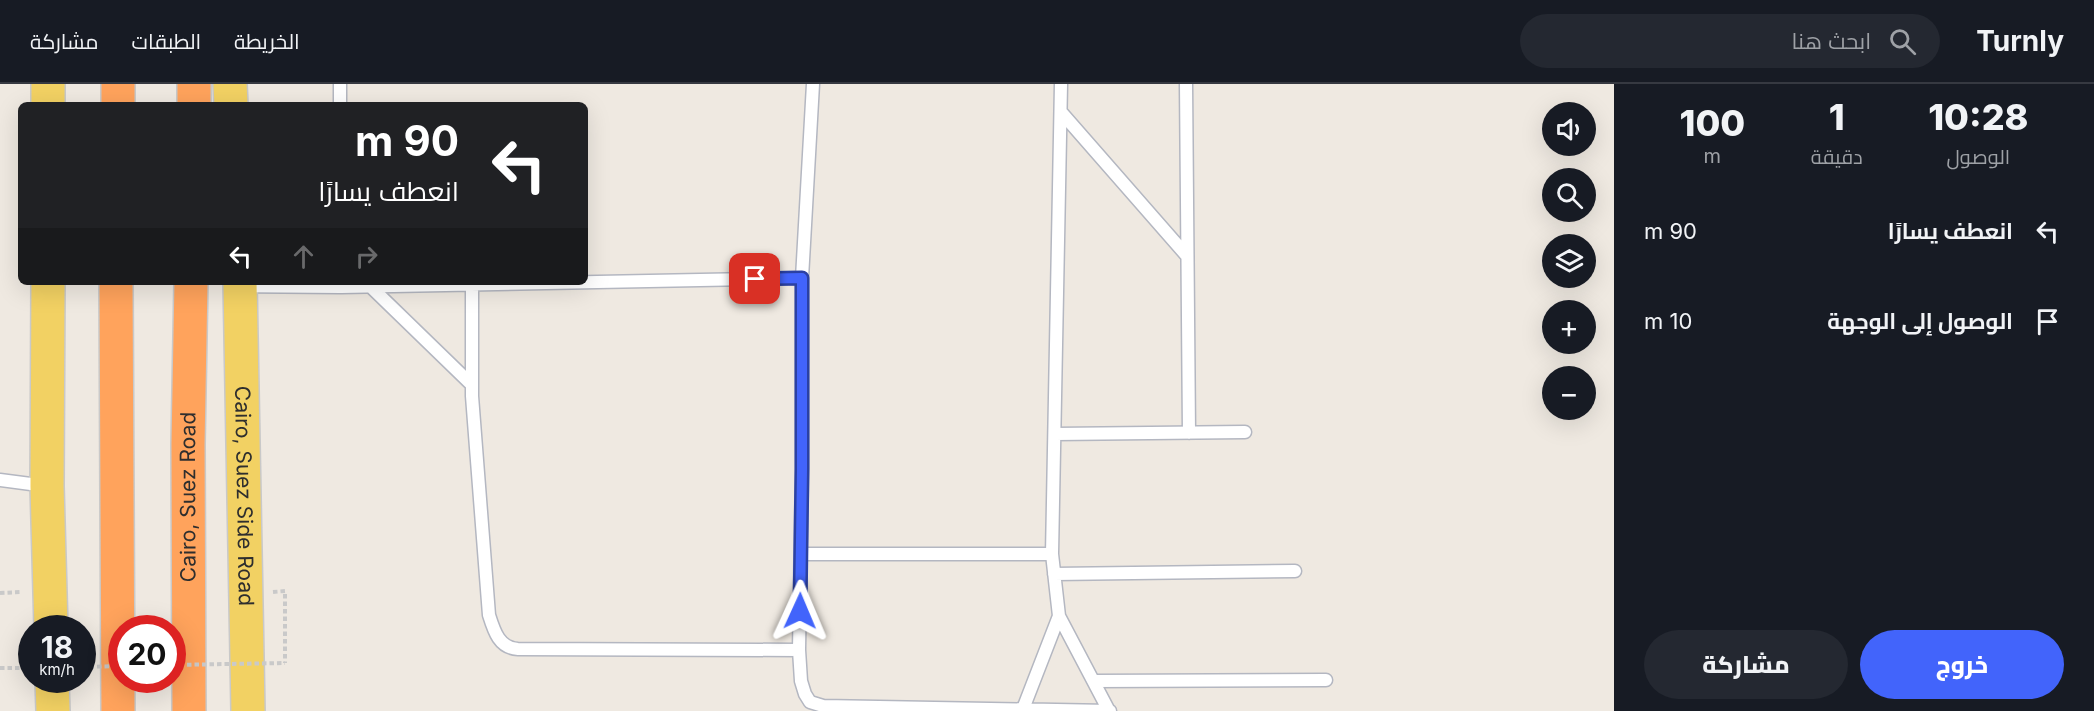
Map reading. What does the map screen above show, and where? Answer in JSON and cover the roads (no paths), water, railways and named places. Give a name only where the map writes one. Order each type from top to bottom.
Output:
[{"type":"highway","points":[[118,84],[118,102]]},
{"type":"highway","points":[[194,84],[194,102]]},
{"type":"highway","points":[[116,285],[118,711]]},
{"type":"highway","name":"Cairo, Suez Road","points":[[189,711],[188,444],[191,285]]},
{"type":"main road","points":[[48,84],[48,102]]},
{"type":"main road","points":[[230,84],[231,102]]},
{"type":"main road","points":[[48,285],[47,486],[51,615]]},
{"type":"main road","name":"Cairo, Suez Side Road","points":[[240,285],[248,711]]},
{"type":"main road","points":[[52,693],[53,711]]},
{"type":"lane","points":[[340,84],[340,102]]},
{"type":"lane","points":[[813,84],[802,278],[799,650],[801,681],[805,694],[810,702],[823,706],[1109,711],[1059,616],[1052,554],[1061,84]]},
{"type":"lane","points":[[1186,84],[1189,433]]},
{"type":"lane","points":[[1061,112],[1187,256]]},
{"type":"lane","points":[[588,282],[802,278]]},
{"type":"lane","points":[[341,285],[422,285]]},
{"type":"lane","points":[[472,285],[472,385],[489,615],[498,639],[510,649],[518,650],[799,650]]},
{"type":"lane","points":[[371,286],[472,385]]},
{"type":"lane","points":[[1054,434],[1245,432]]},
{"type":"lane","points":[[0,480],[47,486]]},
{"type":"lane","points":[[801,554],[1052,554]]},
{"type":"lane","points":[[1054,574],[1295,571]]},
{"type":"lane","points":[[1023,709],[1059,616]]},
{"type":"lane","points":[[1094,681],[1326,680]]}]
